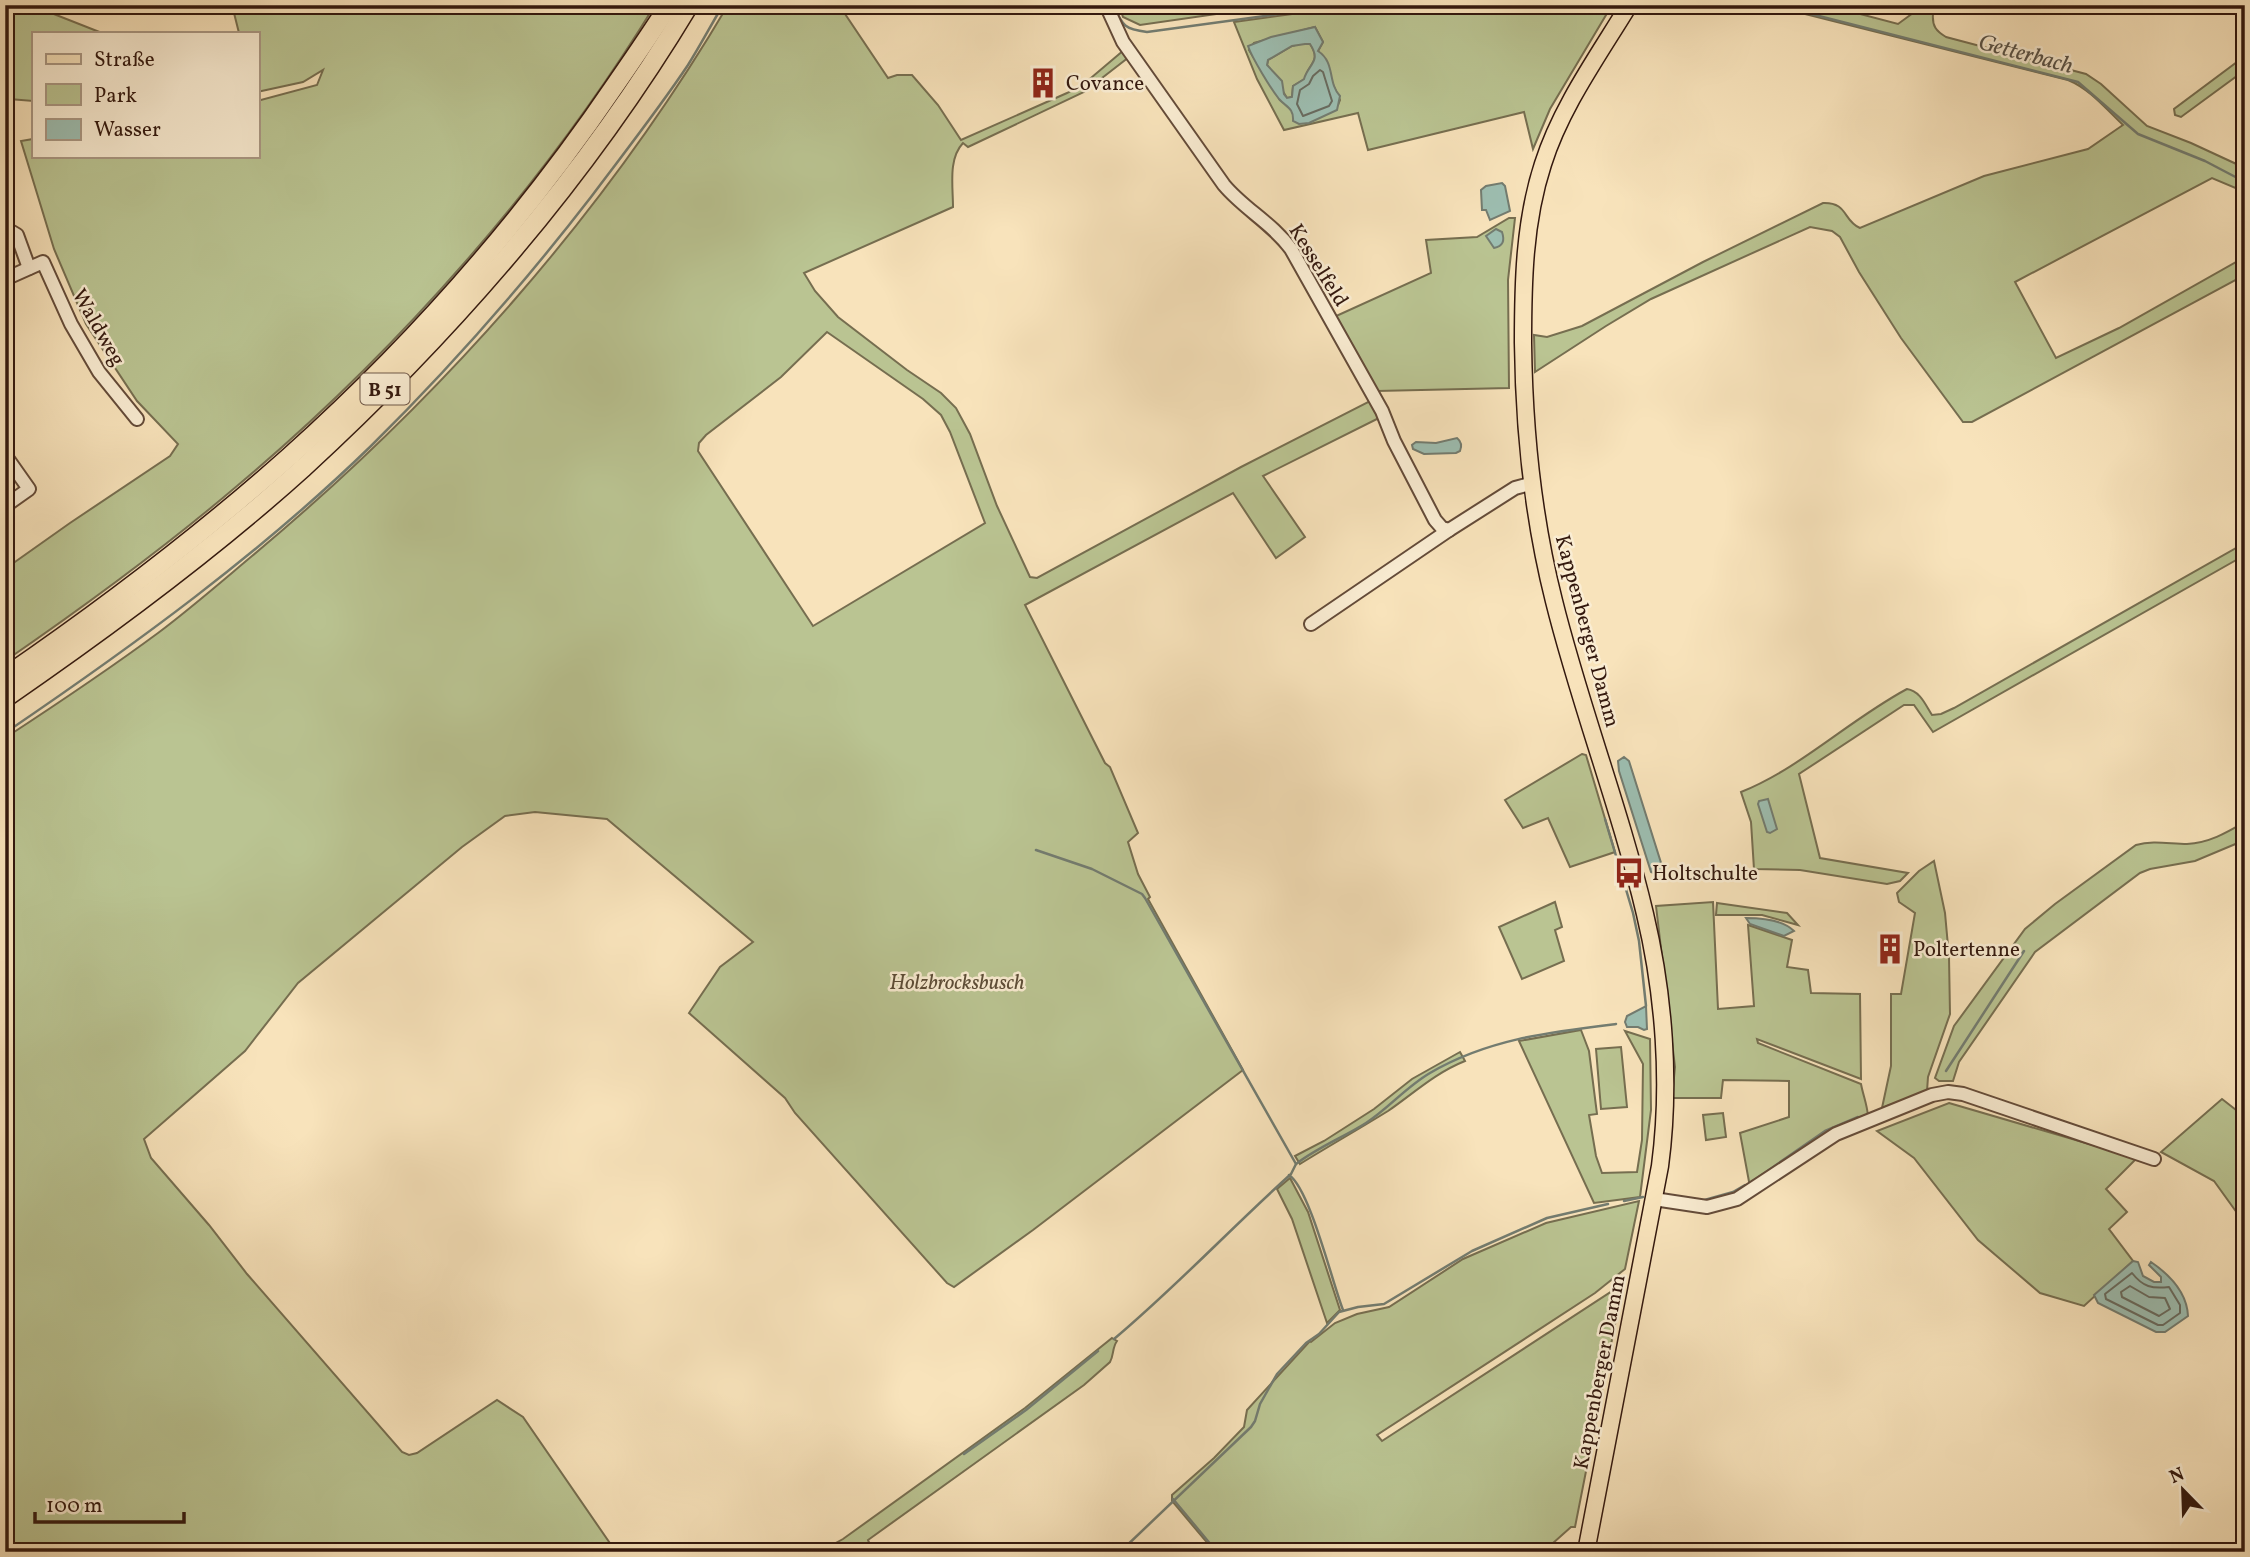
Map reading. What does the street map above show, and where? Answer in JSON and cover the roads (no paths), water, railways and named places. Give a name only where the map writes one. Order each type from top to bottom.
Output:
[{"type":"highway","name":"B 51","points":[[5,677],[72,631],[218,518],[290,456],[389,361],[440,307],[539,190],[586,129],[669,5]]},
{"type":"highway","name":"B 51","points":[[5,698],[145,598],[229,531],[301,470],[390,383],[454,317],[556,196],[600,137],[689,5]]},
{"type":"main road","name":"Kappenberger Damm","points":[[1586,1552],[1664,1135],[1662,1038],[1645,914],[1555,606],[1544,556],[1532,483],[1524,362],[1525,260],[1530,215],[1543,163],[1556,131],[1629,5]]},
{"type":"street","name":"Kesselfeld","points":[[1106,5],[1123,42],[1224,186],[1243,205],[1276,230],[1291,249],[1382,411],[1435,520],[1448,530]]},
{"type":"street","points":[[5,233],[12,232],[17,235],[29,268],[5,279]]},
{"type":"street","name":"Waldweg","points":[[29,268],[43,262],[71,324],[93,362],[137,419]]},
{"type":"street","points":[[5,455],[29,489],[5,506]]},
{"type":"street","points":[[1311,624],[1448,530],[1515,488],[1532,483]]},
{"type":"street","points":[[1654,1199],[1707,1207],[1737,1199],[1836,1134],[1933,1095],[1948,1092],[1963,1094],[2154,1159]]},
{"type":"water","points":[[1315,27],[1323,42],[1318,51],[1327,61],[1340,96],[1337,110],[1309,123],[1299,124],[1293,121],[1291,110],[1271,88],[1248,46],[1271,37]],"holes":[[[1310,44],[1315,55],[1313,63],[1304,79],[1293,86],[1292,97],[1287,98],[1282,81],[1267,65],[1268,60],[1292,46]]]},
{"type":"water","points":[[1502,183],[1510,211],[1490,220],[1486,210],[1482,210],[1481,190],[1486,186]]},
{"type":"water","points":[[1496,229],[1502,232],[1503,240],[1494,248],[1486,236]]},
{"type":"water","points":[[1457,438],[1461,446],[1456,453],[1424,454],[1413,449],[1412,445],[1416,442],[1436,443]]},
{"type":"water","points":[[1624,757],[1629,761],[1662,866],[1662,871],[1656,874],[1651,872],[1619,771],[1618,761]]},
{"type":"water","points":[[1768,799],[1777,829],[1770,833],[1767,832],[1758,804],[1759,801]]},
{"type":"water","points":[[1746,918],[1778,922],[1794,931],[1784,936],[1750,924]]},
{"type":"water","points":[[1646,1006],[1647,1029],[1627,1027],[1627,1016]]},
{"type":"water","points":[[2133,1261],[2138,1262],[2143,1276],[2154,1282],[2161,1282],[2161,1277],[2149,1265],[2151,1262],[2171,1279],[2181,1292],[2188,1316],[2165,1332],[2156,1332],[2098,1303],[2094,1295]]},
{"type":"waterway","points":[[5,733],[101,667],[240,561],[329,486],[400,417],[485,325],[591,197],[677,82],[723,5]]},
{"type":"waterway","name":"Getterbach","points":[[1113,5],[1125,25],[1147,32],[1345,5]]},
{"type":"waterway","name":"Getterbach","points":[[1776,5],[2078,82],[2138,134],[2205,161],[2245,182]]},
{"type":"waterway","points":[[1605,819],[1633,913],[1646,1006]]},
{"type":"waterway","points":[[1036,850],[1092,869],[1142,894],[1296,1164]]},
{"type":"waterway","points":[[1946,1071],[2024,951]]},
{"type":"waterway","points":[[1114,1339],[1291,1174],[1296,1164],[1366,1123],[1430,1073],[1452,1061],[1497,1045],[1543,1034],[1616,1024]]},
{"type":"waterway","points":[[1753,1181],[1825,1131],[1858,1117]]},
{"type":"waterway","points":[[1289,1175],[1305,1198],[1343,1310]]},
{"type":"waterway","points":[[1701,1201],[1733,1192],[1745,1185]]},
{"type":"waterway","points":[[1624,1201],[1643,1197]]},
{"type":"waterway","points":[[1120,1552],[1251,1427],[1277,1374],[1339,1312],[1384,1304],[1472,1251],[1547,1218],[1608,1204]]},
{"type":"waterway","points":[[964,1454],[1026,1410],[1098,1351]]},
{"type":"waterway","points":[[1173,1499],[1217,1552]]},
{"type":"place","name":"Covance","points":[[1043,83]]},
{"type":"place","name":"Holtschulte","points":[[1629,873]]},
{"type":"place","name":"Poltertenne","points":[[1890,949]]},
{"type":"park label","name":"Holzbrocksbusch","points":[[957,982]]}]
